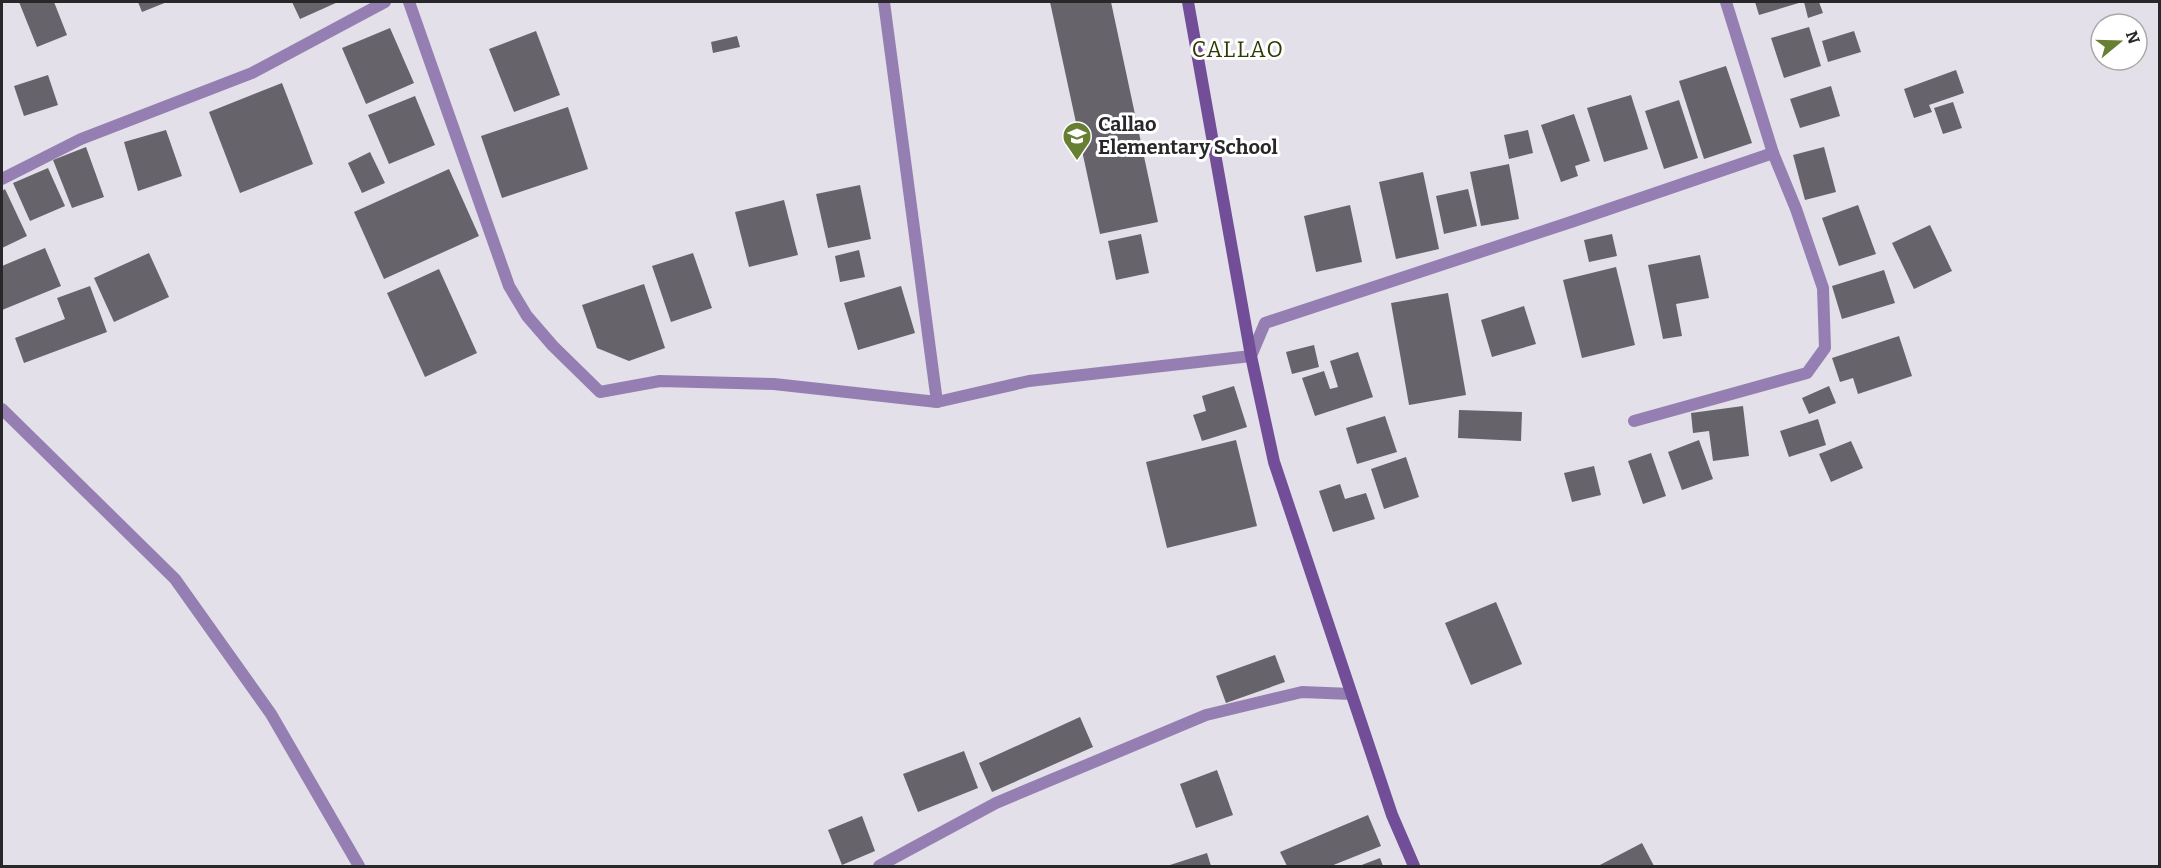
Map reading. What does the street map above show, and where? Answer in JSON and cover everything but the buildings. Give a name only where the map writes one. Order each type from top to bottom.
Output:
[{"type":"street","points":[[2,179],[81,139],[252,73],[385,2]]},
{"type":"street","points":[[409,2],[509,286],[527,316],[553,346],[600,392],[660,381],[774,384],[937,402],[1029,381],[1251,356]]},
{"type":"street","points":[[884,2],[937,402]]},
{"type":"street","points":[[1188,2],[1251,356],[1274,462],[1392,815],[1414,867]]},
{"type":"street","points":[[1634,421],[1807,373],[1825,348],[1823,288],[1796,209],[1773,153],[1725,2]]},
{"type":"street","points":[[1251,356],[1264,323],[1773,153]]},
{"type":"street","points":[[2,409],[175,579],[271,714],[359,867]]},
{"type":"street","points":[[879,867],[996,803],[1206,715],[1302,692],[1351,694]]},
{"type":"place","name":"Callao Elementary School","points":[[1077,162]]},
{"type":"district","name":"CALLAO","points":[[1238,49]]}]
